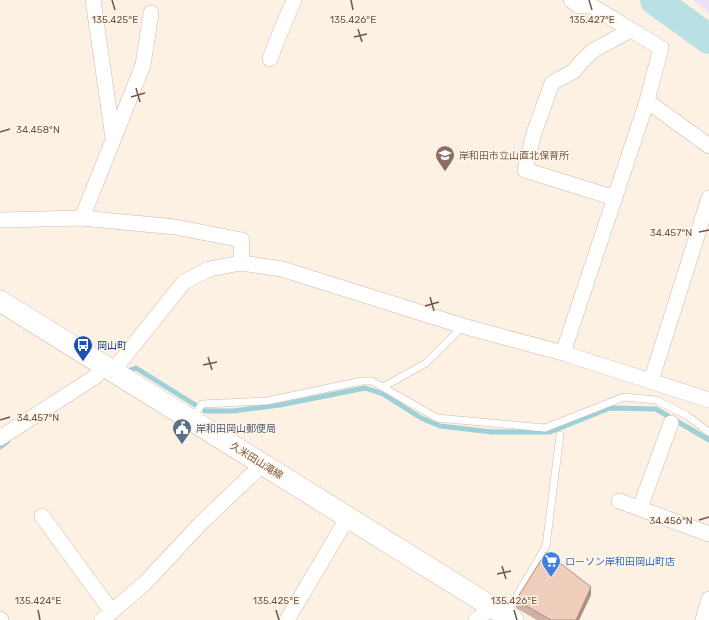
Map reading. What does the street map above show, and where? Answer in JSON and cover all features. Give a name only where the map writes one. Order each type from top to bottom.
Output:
[{"type":"street","points":[[93,0],[114,139]]},
{"type":"street","points":[[270,60],[294,0]]},
{"type":"street","points":[[563,354],[647,101],[661,48],[592,6],[579,6],[570,0]]},
{"type":"street","points":[[82,218],[143,65],[151,13]]},
{"type":"street","points":[[615,198],[525,170],[534,133],[552,83],[574,71],[594,50],[631,30]]},
{"type":"street","points":[[647,101],[709,146]]},
{"type":"street","points":[[651,381],[709,198]]},
{"type":"street","points":[[0,220],[82,218],[175,227],[242,240],[241,263]]},
{"type":"street","points":[[0,438],[95,377],[114,371],[184,282],[209,269],[241,263],[282,269],[463,326],[563,354],[709,400]]},
{"type":"street","name":"久米田山滝線","points":[[0,301],[114,371],[197,411],[263,464],[504,614]]},
{"type":"street","points":[[640,508],[671,424]]},
{"type":"street","points":[[42,516],[107,616],[145,583],[201,523],[263,464]]},
{"type":"street","points":[[619,500],[709,534]]},
{"type":"street","points":[[287,620],[348,517]]},
{"type":"street","points":[[703,620],[709,599]]},
{"type":"street","points":[[476,620],[504,614]]},
{"type":"lane","points":[[383,387],[426,363],[463,326]]},
{"type":"lane","points":[[197,411],[267,401],[362,381],[372,381],[437,418],[545,428],[624,398],[656,400],[686,415],[709,432]]},
{"type":"lane","points":[[504,614],[546,546],[560,435]]},
{"type":"shaded area","points":[[693,0],[709,0],[709,13]]},
{"type":"building","name":"ローソン岸和田岡山町店","points":[[546,552],[591,587],[576,620],[551,620],[516,600]]},
{"type":"waterway","points":[[655,0],[709,39]]},
{"type":"waterway","points":[[124,372],[136,368],[205,411],[233,411],[280,405],[365,388],[383,394],[421,418],[440,426],[492,432],[550,432],[610,408],[656,409],[709,440]]},
{"type":"waterway","points":[[0,447],[8,441]]},
{"type":"place","name":"岸和田市立山直北保育所","points":[[445,172]]},
{"type":"place","name":"岡山町","points":[[83,362]]},
{"type":"place","name":"岸和田岡山郵便局","points":[[182,445]]},
{"type":"place","name":"ローソン岸和田岡山町店","points":[[551,578]]}]
